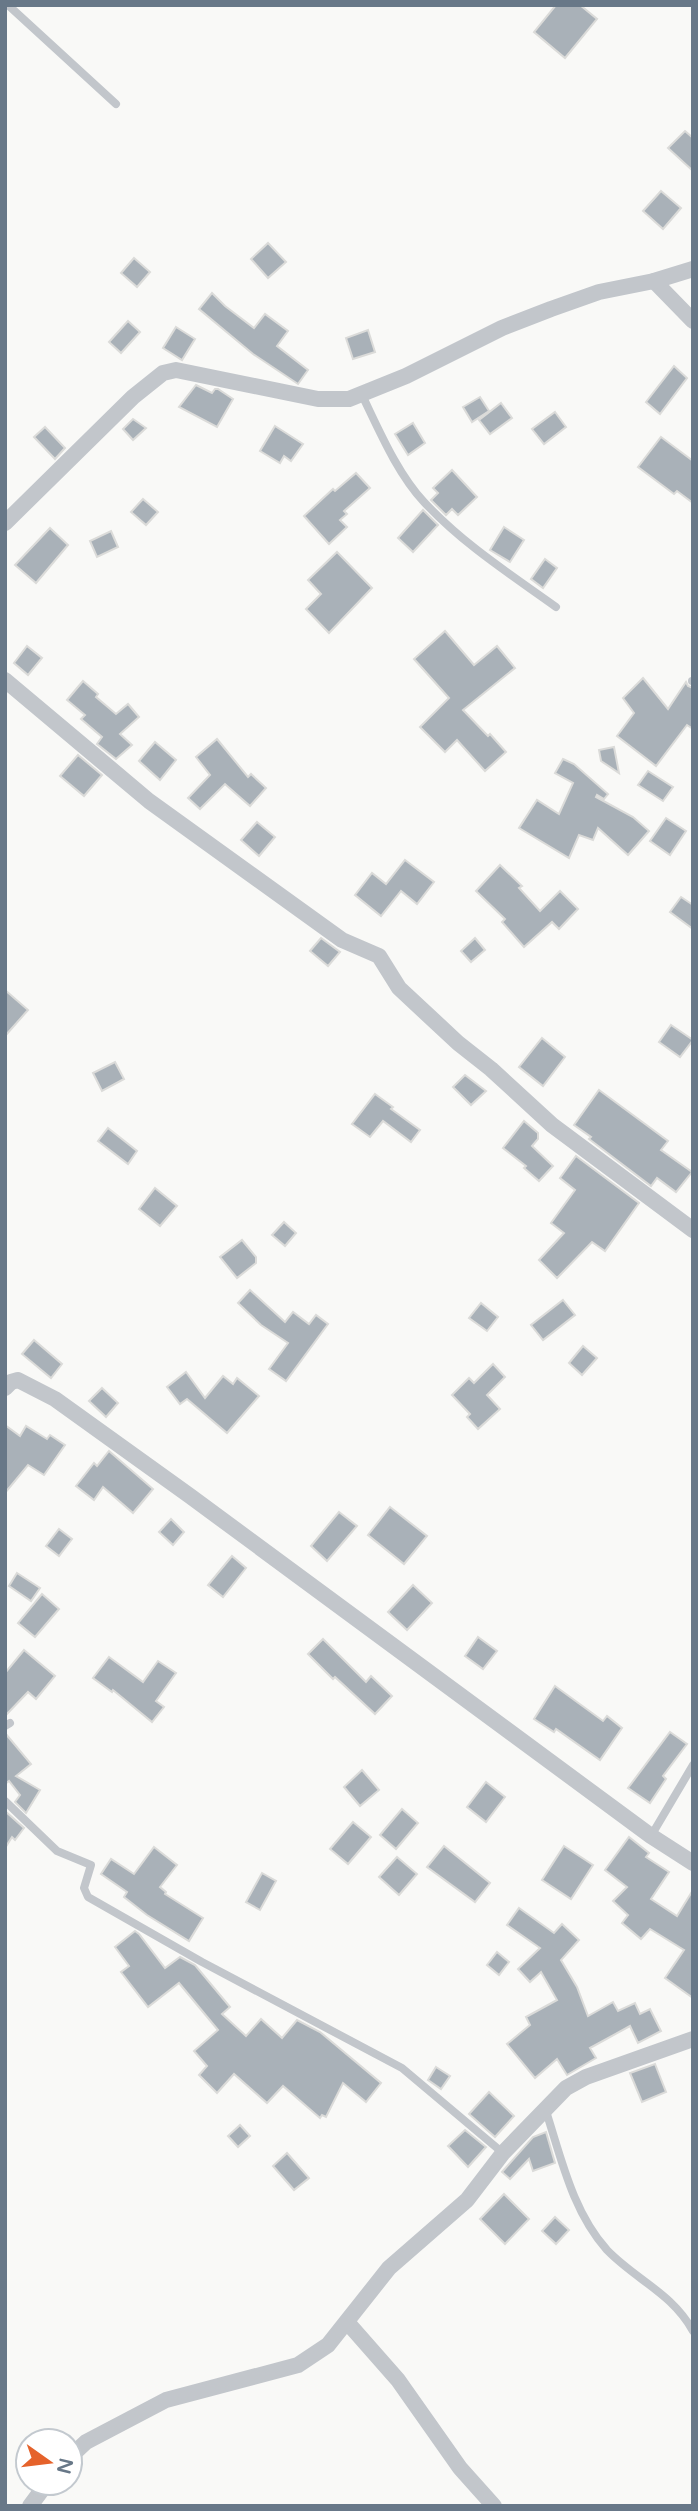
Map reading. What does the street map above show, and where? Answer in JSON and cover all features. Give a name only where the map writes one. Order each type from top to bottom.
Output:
[{"type":"street","points":[[5,523],[133,397],[163,373],[176,370],[335,401],[362,395],[502,328],[599,292],[654,281],[693,269]]},
{"type":"street","points":[[654,281],[693,321]]},
{"type":"street","points":[[5,680],[149,800],[342,940],[379,956],[399,988],[458,1043],[491,1069],[552,1125],[693,1230]]},
{"type":"street","points":[[5,1388],[10,1382],[18,1380],[55,1399],[651,1836],[693,1863]]},
{"type":"street","points":[[84,2444],[166,2400],[298,2365],[328,2345],[388,2268],[467,2200],[503,2153],[566,2088],[586,2077],[693,2039]]},
{"type":"street","points":[[347,2322],[398,2380],[460,2468],[494,2506]]},
{"type":"lane","points":[[8,5],[116,104]]},
{"type":"lane","points":[[362,395],[386,446],[423,500],[477,551],[555,607]]},
{"type":"lane","points":[[651,1836],[693,1765]]},
{"type":"lane","points":[[5,1801],[57,1851],[91,1865],[85,1888],[88,1897],[202,1962],[402,2068],[503,2153]]},
{"type":"lane","points":[[545,2108],[573,2193],[589,2229],[610,2252],[674,2304],[693,2331]]},
{"type":"building","points":[[556,5],[580,5],[597,19],[565,58],[534,32]]},
{"type":"building","points":[[685,131],[693,138],[693,171],[668,148]]},
{"type":"building","points":[[661,191],[681,208],[663,229],[643,211]]},
{"type":"building","points":[[268,243],[286,262],[268,278],[251,259]]},
{"type":"building","points":[[134,258],[150,272],[137,287],[121,273]]},
{"type":"building","points":[[212,293],[254,328],[265,314],[288,331],[277,346],[308,370],[298,384],[253,354],[199,309]]},
{"type":"building","points":[[128,321],[140,332],[121,353],[109,342]]},
{"type":"building","points":[[176,327],[195,339],[182,360],[163,348]]},
{"type":"building","points":[[368,330],[375,352],[353,359],[346,338]]},
{"type":"building","points":[[674,366],[687,378],[660,414],[646,402]]},
{"type":"building","points":[[196,385],[212,393],[218,389],[233,399],[217,427],[179,407]]},
{"type":"building","points":[[480,397],[489,411],[472,422],[463,407]]},
{"type":"building","points":[[501,403],[512,418],[490,434],[479,420]]},
{"type":"building","points":[[555,412],[566,427],[544,444],[532,429]]},
{"type":"building","points":[[133,419],[146,428],[133,440],[123,429]]},
{"type":"building","points":[[413,423],[425,443],[408,455],[395,434]]},
{"type":"building","points":[[275,426],[303,444],[291,461],[284,456],[280,463],[260,451]]},
{"type":"building","points":[[45,427],[65,448],[55,459],[34,437]]},
{"type":"building","points":[[661,437],[693,461],[693,503],[677,491],[674,494],[638,467]]},
{"type":"building","points":[[452,470],[477,497],[458,515],[452,509],[446,515],[431,500],[438,493],[433,488]]},
{"type":"building","points":[[356,473],[370,488],[344,511],[347,514],[340,520],[347,527],[329,544],[304,516],[333,489],[335,491]]},
{"type":"building","points":[[143,499],[158,512],[146,525],[131,512]]},
{"type":"building","points":[[423,510],[438,525],[413,552],[398,538]]},
{"type":"building","points":[[504,527],[524,540],[510,562],[490,550]]},
{"type":"building","points":[[50,528],[68,545],[36,583],[15,565]]},
{"type":"building","points":[[111,531],[118,547],[97,557],[90,541]]},
{"type":"building","points":[[337,552],[372,588],[329,633],[306,609],[321,594],[308,580]]},
{"type":"building","points":[[545,559],[557,568],[543,588],[531,579]]},
{"type":"building","points":[[445,631],[474,665],[497,646],[515,668],[463,710],[506,752],[485,771],[457,740],[445,752],[420,727],[449,698],[414,659]]},
{"type":"building","points":[[27,646],[42,658],[28,675],[14,663]]},
{"type":"building","points":[[643,678],[668,709],[686,682],[693,688],[693,729],[687,725],[656,766],[617,736],[634,713],[623,698]]},
{"type":"building","points":[[83,681],[98,694],[96,697],[116,714],[128,704],[139,717],[120,734],[132,745],[116,759],[97,744],[102,737],[81,719],[85,715],[67,700]]},
{"type":"building","points":[[217,739],[248,777],[251,774],[266,788],[250,806],[225,784],[200,809],[188,798],[210,775],[196,757]]},
{"type":"building","points":[[155,742],[176,760],[160,780],[139,761]]},
{"type":"building","points":[[614,747],[619,773],[601,761],[599,750]]},
{"type":"building","points":[[78,755],[102,775],[84,796],[60,776]]},
{"type":"building","points":[[563,759],[574,764],[608,794],[604,799],[597,795],[596,797],[633,817],[649,831],[628,855],[598,828],[593,840],[579,835],[569,858],[519,828],[537,800],[559,814],[573,783],[555,773]]},
{"type":"building","points":[[648,771],[673,787],[663,801],[638,785]]},
{"type":"building","points":[[666,818],[686,831],[670,855],[650,841]]},
{"type":"building","points":[[257,822],[275,837],[259,856],[241,840]]},
{"type":"building","points":[[405,860],[434,882],[417,904],[401,891],[381,916],[355,895],[372,873],[386,884]]},
{"type":"building","points":[[500,865],[522,886],[519,888],[540,911],[560,891],[578,909],[559,929],[552,922],[524,947],[502,922],[505,919],[476,891]]},
{"type":"building","points":[[681,897],[693,905],[693,929],[670,912]]},
{"type":"building","points":[[321,938],[340,952],[328,966],[310,951]]},
{"type":"building","points":[[475,938],[485,950],[471,962],[461,951]]},
{"type":"building","points":[[5,990],[28,1010],[5,1036]]},
{"type":"building","points":[[671,1025],[693,1040],[680,1057],[659,1042]]},
{"type":"building","points":[[542,1038],[565,1057],[543,1086],[519,1067]]},
{"type":"building","points":[[115,1062],[124,1079],[102,1091],[93,1073]]},
{"type":"building","points":[[465,1075],[486,1091],[471,1105],[453,1087]]},
{"type":"building","points":[[599,1090],[668,1141],[661,1150],[692,1172],[676,1192],[657,1178],[651,1186],[574,1125]]},
{"type":"building","points":[[375,1094],[420,1130],[411,1142],[383,1121],[370,1137],[352,1124]]},
{"type":"building","points":[[524,1121],[538,1133],[538,1139],[532,1146],[553,1166],[539,1181],[524,1168],[526,1166],[503,1148]]},
{"type":"building","points":[[108,1128],[137,1151],[128,1164],[98,1141]]},
{"type":"building","points":[[576,1156],[639,1203],[605,1251],[592,1242],[557,1278],[539,1260],[564,1233],[551,1223],[575,1190],[560,1178]]},
{"type":"building","points":[[155,1188],[177,1206],[160,1226],[139,1209]]},
{"type":"building","points":[[284,1222],[296,1233],[285,1246],[272,1235]]},
{"type":"building","points":[[242,1240],[256,1257],[256,1263],[237,1278],[220,1257]]},
{"type":"building","points":[[250,1290],[285,1322],[293,1312],[309,1324],[316,1315],[328,1324],[286,1381],[269,1369],[288,1343],[261,1325],[238,1303]]},
{"type":"building","points":[[563,1300],[575,1315],[543,1340],[531,1325]]},
{"type":"building","points":[[481,1303],[498,1317],[487,1331],[469,1318]]},
{"type":"building","points":[[34,1340],[62,1364],[51,1378],[22,1354]]},
{"type":"building","points":[[583,1346],[597,1358],[582,1375],[569,1363]]},
{"type":"building","points":[[493,1364],[505,1377],[487,1395],[500,1409],[478,1429],[467,1417],[470,1414],[452,1395],[469,1378],[474,1383]]},
{"type":"building","points":[[186,1372],[205,1398],[223,1376],[233,1384],[237,1378],[259,1396],[227,1433],[187,1399],[180,1404],[167,1387]]},
{"type":"building","points":[[102,1388],[118,1403],[106,1417],[89,1401]]},
{"type":"building","points":[[5,1425],[20,1436],[26,1426],[47,1439],[50,1435],[65,1445],[44,1475],[28,1465],[5,1493]]},
{"type":"building","points":[[109,1451],[153,1489],[133,1513],[103,1487],[94,1500],[76,1486],[94,1463],[97,1466]]},
{"type":"building","points":[[390,1507],[427,1536],[404,1564],[368,1535]]},
{"type":"building","points":[[339,1512],[357,1526],[327,1561],[311,1546]]},
{"type":"building","points":[[171,1519],[184,1532],[173,1545],[159,1532]]},
{"type":"building","points":[[59,1529],[72,1539],[59,1556],[46,1546]]},
{"type":"building","points":[[232,1556],[246,1568],[223,1597],[208,1585]]},
{"type":"building","points":[[17,1573],[40,1588],[31,1601],[9,1586]]},
{"type":"building","points":[[413,1585],[432,1603],[407,1630],[388,1612]]},
{"type":"building","points":[[42,1594],[59,1609],[35,1637],[18,1623]]},
{"type":"building","points":[[478,1637],[497,1651],[483,1669],[465,1656]]},
{"type":"building","points":[[323,1639],[366,1682],[371,1676],[392,1696],[375,1714],[308,1654]]},
{"type":"building","points":[[24,1650],[55,1676],[36,1699],[28,1692],[5,1716],[5,1673]]},
{"type":"building","points":[[109,1657],[143,1682],[158,1661],[176,1673],[156,1701],[164,1707],[152,1722],[113,1690],[112,1692],[93,1678]]},
{"type":"building","points":[[555,1686],[603,1721],[607,1716],[622,1728],[600,1760],[556,1729],[554,1732],[534,1719]]},
{"type":"building","points":[[670,1732],[687,1744],[663,1776],[666,1779],[650,1803],[628,1788]]},
{"type":"building","points":[[5,1733],[31,1764],[16,1776],[40,1790],[26,1813],[15,1802],[20,1795],[9,1781],[5,1784]]},
{"type":"building","points":[[362,1770],[379,1790],[360,1806],[344,1787]]},
{"type":"building","points":[[486,1782],[505,1797],[486,1822],[467,1807]]},
{"type":"building","points":[[402,1809],[418,1823],[396,1849],[380,1835]]},
{"type":"building","points":[[5,1811],[24,1828],[15,1840],[12,1837],[5,1848]]},
{"type":"building","points":[[353,1822],[371,1837],[348,1864],[330,1849]]},
{"type":"building","points":[[629,1837],[649,1853],[646,1857],[669,1872],[651,1899],[677,1916],[693,1890],[693,1998],[665,1978],[684,1950],[650,1929],[641,1939],[622,1923],[628,1915],[613,1901],[627,1887],[605,1870]]},
{"type":"building","points":[[444,1846],[490,1883],[475,1902],[427,1867]]},
{"type":"building","points":[[564,1846],[593,1865],[571,1899],[542,1880]]},
{"type":"building","points":[[154,1847],[177,1865],[160,1887],[165,1894],[203,1918],[189,1941],[147,1915],[124,1897],[127,1892],[101,1874],[111,1859],[134,1874]]},
{"type":"building","points":[[397,1857],[417,1874],[399,1895],[379,1877]]},
{"type":"building","points":[[262,1873],[276,1881],[260,1910],[246,1902]]},
{"type":"building","points":[[519,1908],[554,1933],[562,1924],[579,1940],[561,1960],[577,1987],[588,2016],[613,2002],[618,2011],[635,2003],[640,2014],[650,2009],[661,2031],[638,2043],[630,2026],[590,2048],[596,2058],[567,2075],[557,2059],[535,2078],[507,2044],[530,2025],[526,2017],[557,2000],[541,1972],[530,1982],[518,1969],[540,1948],[507,1925]]},
{"type":"building","points":[[135,1931],[165,1968],[180,1957],[195,1965],[230,2007],[222,2014],[246,2036],[261,2019],[282,2038],[297,2020],[320,2032],[381,2083],[366,2102],[343,2083],[326,2117],[322,2115],[320,2118],[283,2086],[267,2103],[234,2074],[217,2093],[199,2075],[207,2066],[194,2051],[218,2030],[179,1983],[148,2007],[121,1972],[129,1966],[115,1947]]},
{"type":"building","points":[[497,1952],[509,1962],[499,1975],[487,1965]]},
{"type":"building","points":[[655,2064],[666,2092],[642,2102],[630,2073]]},
{"type":"building","points":[[436,2067],[450,2076],[441,2089],[428,2080]]},
{"type":"building","points":[[489,2092],[514,2116],[495,2137],[469,2114]]},
{"type":"building","points":[[240,2125],[250,2136],[238,2147],[228,2136]]},
{"type":"building","points":[[465,2130],[486,2147],[468,2167],[448,2146]]},
{"type":"building","points":[[546,2132],[555,2163],[533,2171],[529,2159],[510,2179],[502,2172],[533,2137]]},
{"type":"building","points":[[287,2153],[309,2178],[294,2190],[273,2166]]},
{"type":"building","points":[[504,2194],[529,2219],[505,2244],[480,2219]]},
{"type":"building","points":[[555,2217],[569,2230],[556,2244],[542,2231]]}]
